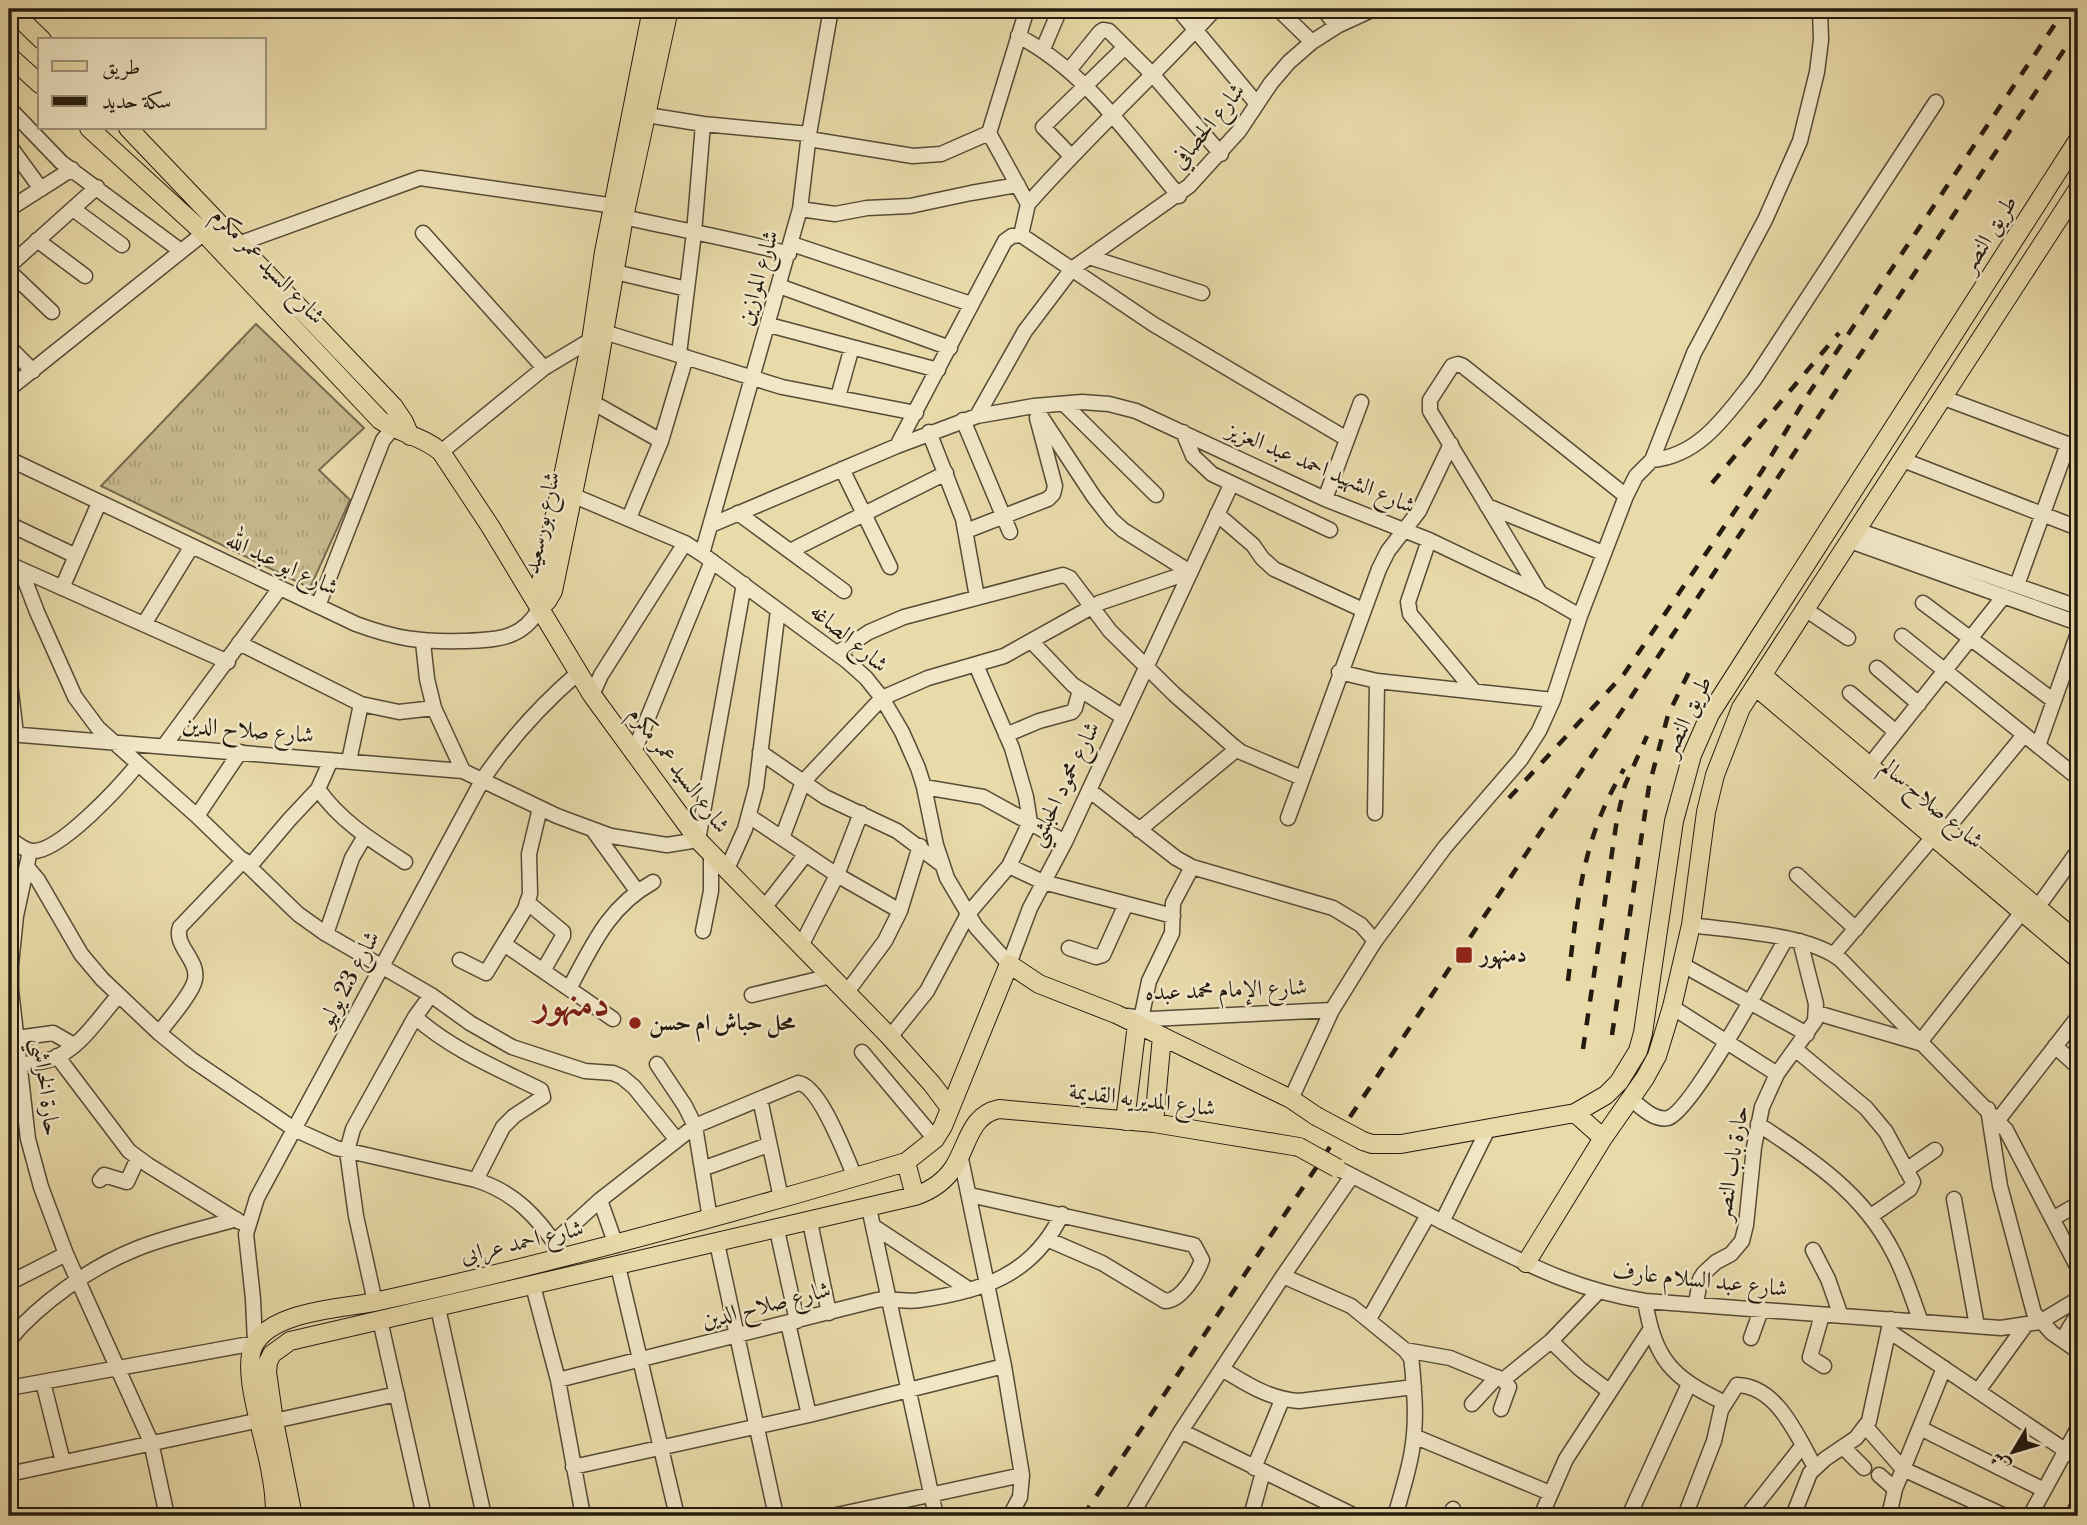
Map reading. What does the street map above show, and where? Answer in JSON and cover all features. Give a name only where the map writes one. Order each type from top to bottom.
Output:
[{"type":"main road","points":[[10,9],[39,38]]},
{"type":"main road","name":"شارع بورسعيد","points":[[567,493],[598,336],[615,272],[620,212],[652,9]]},
{"type":"main road","name":"شارع بورسعيد","points":[[539,609],[540,587],[592,402],[604,252],[620,212],[646,115],[669,9]]},
{"type":"main road","points":[[9,56],[38,82]]},
{"type":"main road","name":"شارع السيد عمر مكرم","points":[[91,130],[204,233],[380,420],[396,423]]},
{"type":"main road","name":"شارع السيد عمر مكرم","points":[[130,130],[238,244],[396,423],[410,436],[423,440],[441,452],[491,526],[592,695],[698,840],[890,1037],[950,1108]]},
{"type":"main road","name":"طريق النصر","points":[[1163,1036],[1291,1099],[1316,1116],[1363,1142],[1372,1144],[1401,1144],[1575,1113],[1591,1105],[1613,1088],[1630,1067],[1643,1033],[1677,806],[1688,768],[1706,724],[2078,139]]},
{"type":"main road","points":[[136,169],[152,153]]},
{"type":"main road","name":"طريق النصر","points":[[1526,1263],[1657,1056],[1683,965],[1706,812],[1715,775],[1741,708],[2078,188]]},
{"type":"main road","name":"شارع صلاح سالم","points":[[1758,681],[1869,766],[1939,834]]},
{"type":"main road","name":"شارع صلاح سالم","points":[[1758,681],[2029,910],[2078,959]]},
{"type":"main road","points":[[1688,768],[1697,775],[1715,775]]},
{"type":"main road","points":[[1677,806],[1696,804],[1706,812]]},
{"type":"main road","name":"شارع صلاح سالم","points":[[2029,910],[2078,942]]},
{"type":"main road","name":"شارع الإمام محمد عبده","points":[[1009,964],[1023,975],[1055,992],[1139,1021],[1163,1036]]},
{"type":"main road","name":"شارع محمود الحبشي","points":[[950,1108],[1009,964]]},
{"type":"main road","points":[[1125,1121],[1139,1021]]},
{"type":"main road","points":[[1154,1124],[1163,1036]]},
{"type":"main road","name":"شارع احمد عرابى","points":[[293,1516],[267,1421],[249,1370],[255,1343],[267,1329],[286,1320],[375,1302],[559,1250],[616,1244],[906,1162],[935,1139],[950,1108]]},
{"type":"main road","name":"شارع المديريه القديمة","points":[[960,1154],[975,1124],[983,1115],[999,1109],[1154,1124],[1299,1147],[1344,1172]]},
{"type":"main road","points":[[1575,1113],[1603,1138]]},
{"type":"main road","name":"شارع احمد عرابى","points":[[275,1516],[267,1421],[267,1373],[268,1362],[276,1349],[300,1338],[915,1196],[944,1179],[960,1154]]},
{"type":"main road","points":[[906,1162],[915,1196]]},
{"type":"street","name":"شارع الموازين","points":[[633,754],[707,557],[711,525],[790,249],[800,209],[809,137],[831,9]]},
{"type":"street","points":[[1027,9],[989,133],[1028,204]]},
{"type":"street","points":[[1043,49],[1060,9]]},
{"type":"street","points":[[1178,9],[1257,104]]},
{"type":"street","points":[[1021,235],[1028,204],[1070,156],[1153,75],[1215,9]]},
{"type":"street","points":[[1278,9],[1312,42]]},
{"type":"street","points":[[1323,9],[1337,26]]},
{"type":"street","name":"شارع الحصافي","points":[[970,418],[1025,331],[1072,269],[1179,196],[1220,154],[1289,62],[1312,42],[1337,26],[1374,9]]},
{"type":"street","points":[[1291,1099],[1332,1010],[1375,941],[1445,847],[1521,759],[1539,731],[1553,700],[1580,615],[1626,496],[1636,476],[1652,460],[1690,361],[1765,220],[1800,141],[1817,72],[1821,40],[1820,9]]},
{"type":"street","points":[[1070,69],[1103,30],[1109,31],[1153,75],[1220,154]]},
{"type":"street","points":[[1018,36],[1043,49],[1070,69],[1179,196]]},
{"type":"street","points":[[1070,156],[1043,127],[1125,47]]},
{"type":"street","points":[[1652,460],[1664,459],[1690,448],[1722,421],[1754,380],[1936,103]]},
{"type":"street","points":[[9,108],[51,153],[181,251]]},
{"type":"street","points":[[646,115],[809,137],[913,156],[941,154],[989,133]]},
{"type":"street","points":[[629,518],[661,441],[683,355],[703,124]]},
{"type":"street","points":[[9,145],[41,189]]},
{"type":"street","points":[[10,205],[72,169]]},
{"type":"street","points":[[238,244],[420,178],[620,212],[694,233],[790,249],[971,304]]},
{"type":"street","points":[[800,209],[835,214],[866,208],[910,206],[1018,185]]},
{"type":"street","points":[[9,266],[97,187]]},
{"type":"street","points":[[73,209],[122,245]]},
{"type":"street","points":[[9,389],[204,233]]},
{"type":"street","points":[[423,233],[544,368]]},
{"type":"street","points":[[897,446],[1005,241],[1012,236],[1021,235],[1153,324],[1347,439]]},
{"type":"street","points":[[37,240],[85,276]]},
{"type":"street","points":[[1089,257],[1202,293]]},
{"type":"street","points":[[9,271],[52,312]]},
{"type":"street","points":[[615,272],[687,289]]},
{"type":"street","points":[[779,286],[950,348]]},
{"type":"street","points":[[769,325],[938,370]]},
{"type":"street","points":[[441,452],[544,368],[598,336],[683,355],[782,387],[916,413]]},
{"type":"street","points":[[9,347],[33,371]]},
{"type":"street","points":[[838,397],[852,347]]},
{"type":"street","points":[[1540,593],[1428,406],[1452,366],[1458,364],[1476,376],[1626,496]]},
{"type":"street","points":[[1944,398],[2073,446],[2043,514],[2017,585]]},
{"type":"street","points":[[592,402],[661,441]]},
{"type":"street","name":"شارع الشهيد احمد عبد العزيز","points":[[711,525],[929,432],[970,418],[1034,407],[1095,402],[1123,407],[1183,432],[1325,499],[1429,540],[1580,615]]},
{"type":"street","points":[[1325,499],[1361,402]]},
{"type":"street","points":[[1064,404],[1156,495]]},
{"type":"street","points":[[966,531],[1048,499],[1055,490],[1034,407]]},
{"type":"street","points":[[1034,407],[1112,520],[1123,530],[1190,572]]},
{"type":"street","points":[[970,418],[1010,532]]},
{"type":"street","points":[[317,606],[383,440],[396,423]]},
{"type":"street","points":[[929,432],[959,506],[977,597]]},
{"type":"street","points":[[1183,432],[1193,456],[1202,466],[1231,485],[1330,530]]},
{"type":"street","points":[[1288,818],[1339,672],[1388,551],[1419,511],[1451,444]]},
{"type":"street","name":"شارع ابو عبد الله","points":[[9,459],[317,606],[390,636],[423,642],[501,639],[524,628],[539,609]]},
{"type":"street","points":[[1903,460],[2078,528]]},
{"type":"street","points":[[842,469],[890,567]]},
{"type":"street","points":[[790,551],[946,473]]},
{"type":"street","name":"شارع محمود الحبشي","points":[[1009,964],[1043,882],[1065,842],[1231,485]]},
{"type":"street","name":"شارع الصاغه","points":[[567,493],[685,543],[837,653],[866,678],[882,698],[902,732],[924,786],[941,864],[986,941],[1009,964]]},
{"type":"street","points":[[62,588],[99,503]]},
{"type":"street","points":[[1487,506],[1603,553]]},
{"type":"street","points":[[738,513],[844,591]]},
{"type":"street","points":[[1217,514],[1253,545],[1274,569],[1363,610]]},
{"type":"street","points":[[9,524],[76,556]]},
{"type":"street","points":[[1854,536],[2017,585],[2078,607]]},
{"type":"street","points":[[1854,536],[2078,623]]},
{"type":"street","points":[[1429,540],[1408,601],[1410,614],[1474,691]]},
{"type":"street","points":[[592,695],[601,675],[685,543]]},
{"type":"street","points":[[144,624],[192,546]]},
{"type":"street","points":[[15,567],[228,662]]},
{"type":"street","points":[[15,567],[75,696],[88,716],[247,863],[298,914],[326,934],[512,1047],[585,1071],[612,1073],[622,1077],[634,1087],[677,1140]]},
{"type":"street","points":[[782,838],[803,782],[882,698],[928,678],[1004,656],[1090,607],[1190,572]]},
{"type":"street","points":[[837,653],[886,624],[1059,575],[1070,578],[1110,632],[1237,749],[1302,778]]},
{"type":"street","points":[[698,840],[744,584]]},
{"type":"street","points":[[164,746],[280,588]]},
{"type":"street","points":[[1869,766],[2004,596]]},
{"type":"street","points":[[1923,603],[2054,701]]},
{"type":"street","points":[[1805,609],[1848,638]]},
{"type":"street","points":[[727,869],[749,816],[756,788],[778,610]]},
{"type":"street","points":[[2038,746],[2078,633]]},
{"type":"street","points":[[1902,636],[2078,778]]},
{"type":"street","points":[[423,642],[427,679],[434,708],[463,771]]},
{"type":"street","points":[[1032,642],[1058,672],[1080,690],[1123,717]]},
{"type":"street","points":[[239,643],[360,704],[399,712],[434,708]]},
{"type":"street","points":[[890,1037],[927,991],[968,914],[1009,866],[1030,822],[1026,797],[1006,736],[976,665]]},
{"type":"street","points":[[1877,668],[1919,704]]},
{"type":"street","points":[[1339,672],[1377,681],[1553,700]]},
{"type":"street","name":"شارع 23 يوليو","points":[[255,1343],[253,1299],[241,1223],[257,1198],[482,779],[522,727],[578,673]]},
{"type":"street","points":[[9,675],[12,734]]},
{"type":"street","points":[[1376,813],[1377,681]]},
{"type":"street","points":[[1006,736],[1039,721],[1072,712],[1080,690]]},
{"type":"street","points":[[1850,693],[1896,732]]},
{"type":"street","points":[[349,761],[360,704]]},
{"type":"street","name":"شارع صلاح الدين","points":[[12,734],[463,771],[593,830],[639,842],[667,845],[698,840]]},
{"type":"street","points":[[1834,954],[2024,735]]},
{"type":"street","points":[[1139,830],[1237,749]]},
{"type":"street","points":[[197,816],[240,752]]},
{"type":"street","points":[[760,752],[825,797],[897,831],[941,864]]},
{"type":"street","points":[[159,1033],[194,984],[194,965],[179,939],[180,927],[247,863],[318,789],[331,760]]},
{"type":"street","points":[[9,838],[30,851],[57,842],[118,789],[138,764]]},
{"type":"street","points":[[924,786],[983,797],[1065,842]]},
{"type":"street","points":[[318,789],[330,804],[365,836],[405,862]]},
{"type":"street","points":[[1089,790],[1176,858],[1192,867],[1332,908],[1361,925],[1375,941]]},
{"type":"street","points":[[460,960],[486,973],[522,916],[530,886],[529,854],[540,808]]},
{"type":"street","points":[[801,946],[837,875],[861,813]]},
{"type":"street","points":[[749,816],[837,875],[900,911]]},
{"type":"street","points":[[593,830],[637,891]]},
{"type":"street","points":[[326,934],[348,870],[365,836]]},
{"type":"street","points":[[847,992],[886,941],[900,911],[920,846]]},
{"type":"street","points":[[1923,1043],[2078,850]]},
{"type":"street","name":"حارة الخراشي","points":[[30,851],[12,940],[10,991],[28,1139],[66,1254],[152,1442],[167,1516]]},
{"type":"street","points":[[703,931],[710,891],[711,853]]},
{"type":"street","points":[[764,908],[806,854]]},
{"type":"street","points":[[1009,866],[1043,882],[1173,916]]},
{"type":"street","points":[[27,867],[38,880],[81,954],[119,995],[191,1059],[294,1129],[347,1151],[494,1186],[515,1198],[534,1216],[559,1250],[600,1200],[695,1126],[798,1083],[807,1085],[829,1119],[855,1177]]},
{"type":"street","points":[[1139,1021],[1149,981],[1172,933],[1173,902],[1192,867]]},
{"type":"street","points":[[1797,875],[1856,929]]},
{"type":"street","points":[[569,989],[598,935],[617,909],[637,891],[653,883]]},
{"type":"street","points":[[527,902],[563,932],[543,971]]},
{"type":"street","points":[[1069,948],[1096,957],[1103,955],[1126,904]]},
{"type":"street","points":[[1691,925],[1793,940],[1834,954],[1993,1115],[2013,1140],[2078,1268]]},
{"type":"street","points":[[1631,1099],[1657,1118],[1671,1117],[1677,1113],[1793,940]]},
{"type":"street","points":[[1793,940],[1817,1013],[1923,1043]]},
{"type":"street","points":[[504,944],[612,1019]]},
{"type":"street","points":[[1683,965],[1807,1034]]},
{"type":"street","points":[[751,995],[831,976]]},
{"type":"street","points":[[20,1065],[57,1056],[75,1045],[119,995]]},
{"type":"street","points":[[375,1302],[356,1216],[347,1151],[353,1129],[430,995]]},
{"type":"street","points":[[1672,1007],[1777,1074]]},
{"type":"street","name":"شارع الإمام محمد عبده","points":[[1139,1021],[1332,1010]]},
{"type":"street","name":"حارة باب النصر","points":[[1696,1305],[1700,1279],[1704,1273],[1737,1248],[1745,1234],[1758,1124],[1768,1090],[1807,1034],[1817,1013]]},
{"type":"street","points":[[415,1017],[465,1052],[543,1092],[541,1099],[514,1116],[503,1127],[476,1180]]},
{"type":"street","points":[[2033,1324],[2034,1313],[1994,1161],[1993,1115],[2078,1017]]},
{"type":"street","points":[[17,1038],[53,1033],[75,1045]]},
{"type":"street","points":[[2055,1046],[2078,1067]]},
{"type":"street","points":[[1795,1049],[1866,1108],[1885,1132],[1906,1170],[1912,1186],[1871,1216]]},
{"type":"street","points":[[862,1052],[935,1139]]},
{"type":"street","points":[[57,1056],[114,1134],[138,1158],[241,1223]]},
{"type":"street","points":[[657,1064],[695,1126],[710,1219]]},
{"type":"street","points":[[760,1099],[781,1198]]},
{"type":"street","points":[[1758,1124],[1819,1165],[1871,1216],[1893,1251],[1921,1322]]},
{"type":"street","points":[[1442,1222],[1489,1127]]},
{"type":"street","points":[[702,1169],[768,1145]]},
{"type":"street","points":[[1906,1170],[1935,1150]]},
{"type":"street","points":[[960,1154],[1004,1366],[1022,1475],[1020,1496],[1010,1516]]},
{"type":"street","points":[[100,1180],[104,1175],[127,1182],[138,1158]]},
{"type":"street","points":[[1131,1516],[1181,1432],[1283,1276],[1344,1172]]},
{"type":"street","name":"شارع عبد السلام عارف","points":[[1344,1172],[1526,1263],[1598,1292],[1645,1301],[1841,1316],[1890,1325],[1921,1322],[2001,1328],[2033,1324]]},
{"type":"street","points":[[970,1195],[1062,1214],[1194,1245],[1202,1260],[1178,1296],[1165,1301],[1102,1263],[1049,1240],[1062,1214]]},
{"type":"street","points":[[1954,1199],[1977,1326]]},
{"type":"street","points":[[600,1200],[616,1244]]},
{"type":"street","points":[[2054,1218],[2078,1204]]},
{"type":"street","points":[[869,1208],[936,1516]]},
{"type":"street","points":[[1369,1319],[1428,1215]]},
{"type":"street","points":[[810,1222],[829,1313]]},
{"type":"street","points":[[9,1340],[37,1310],[78,1281],[139,1247],[241,1223]]},
{"type":"street","points":[[873,1226],[970,1290]]},
{"type":"street","points":[[777,1230],[809,1415]]},
{"type":"street","name":"شارع صلاح الدين","points":[[558,1380],[889,1298],[919,1301],[987,1286],[1015,1271],[1049,1240]]},
{"type":"street","points":[[717,1243],[776,1516]]},
{"type":"street","points":[[1812,1250],[1828,1279],[1841,1316]]},
{"type":"street","points":[[9,1283],[66,1254]]},
{"type":"street","points":[[618,1266],[677,1516]]},
{"type":"street","points":[[1283,1276],[1341,1301],[1369,1319],[1405,1350],[1412,1363],[1416,1437],[1411,1464],[1395,1516]]},
{"type":"street","points":[[533,1286],[558,1380],[583,1516]]},
{"type":"street","points":[[1472,1404],[1500,1378],[1551,1341],[1598,1292]]},
{"type":"street","points":[[1978,1391],[2033,1324],[2078,1298]]},
{"type":"street","points":[[1645,1301],[1650,1329],[1657,1347],[1668,1363],[1689,1384],[1725,1403]]},
{"type":"street","points":[[438,1308],[484,1516]]},
{"type":"street","points":[[1751,1338],[1761,1310]]},
{"type":"street","points":[[2065,1342],[2067,1332],[2078,1314]]},
{"type":"street","points":[[1822,1315],[1810,1357],[1824,1366]]},
{"type":"street","points":[[380,1321],[424,1516]]},
{"type":"street","points":[[2033,1324],[2078,1351]]},
{"type":"street","points":[[1793,1516],[1806,1480],[1815,1467],[1844,1448],[1866,1427],[1872,1413],[1890,1325],[1944,1368],[2072,1454]]},
{"type":"street","points":[[1541,1516],[1566,1459],[1650,1329]]},
{"type":"street","points":[[1551,1341],[1580,1369],[1609,1391]]},
{"type":"street","points":[[9,1388],[255,1343]]},
{"type":"street","points":[[1405,1350],[1450,1358],[1500,1378],[1509,1387],[1501,1409]]},
{"type":"street","points":[[573,1467],[809,1415],[1004,1366]]},
{"type":"street","points":[[1889,1516],[1895,1489],[1944,1368]]},
{"type":"street","points":[[1222,1369],[1256,1389],[1282,1400],[1300,1401],[1413,1387]]},
{"type":"street","points":[[43,1382],[63,1462]]},
{"type":"street","points":[[1629,1516],[1689,1384]]},
{"type":"street","points":[[1690,1515],[1725,1403],[1737,1385],[1744,1385],[1761,1393],[1782,1411],[1815,1467]]},
{"type":"street","points":[[9,1474],[152,1442],[397,1394]]},
{"type":"street","points":[[1251,1516],[1258,1470],[1282,1400]]},
{"type":"street","points":[[1866,1427],[1903,1469],[2005,1516]]},
{"type":"street","points":[[2030,1516],[2044,1490],[2072,1454],[2078,1428]]},
{"type":"street","points":[[1920,1429],[2044,1490]]},
{"type":"street","points":[[1181,1432],[1354,1516]]},
{"type":"street","points":[[1416,1437],[1550,1493]]},
{"type":"street","points":[[1747,1516],[1803,1445]]},
{"type":"street","points":[[1844,1448],[1864,1468]]},
{"type":"street","points":[[832,1516],[1022,1475]]},
{"type":"street","points":[[1879,1475],[1895,1489]]},
{"type":"street","points":[[2072,1516],[2078,1504]]},
{"type":"green space","points":[[256,324],[364,428],[319,470],[350,500],[310,588],[101,486]]},
{"type":"railway","points":[[1509,798],[1624,674],[1762,471],[1807,396],[2065,9]]},
{"type":"railway","points":[[1083,1516],[2078,29]]},
{"type":"railway","points":[[1712,483],[1839,333]]},
{"type":"railway","points":[[1612,1035],[1649,786],[1668,715],[1689,672]]},
{"type":"railway","points":[[1583,1049],[1617,819],[1625,785],[1647,736]]},
{"type":"railway","points":[[1568,981],[1579,897],[1590,846],[1610,795],[1624,769]]},
{"type":"place","name":"دمنهور","points":[[1464,955]]},
{"type":"place","name":"محل حباش ام حسن","points":[[635,1023]]},
{"type":"district","name":"دمنهور","points":[[572,1004]]}]
